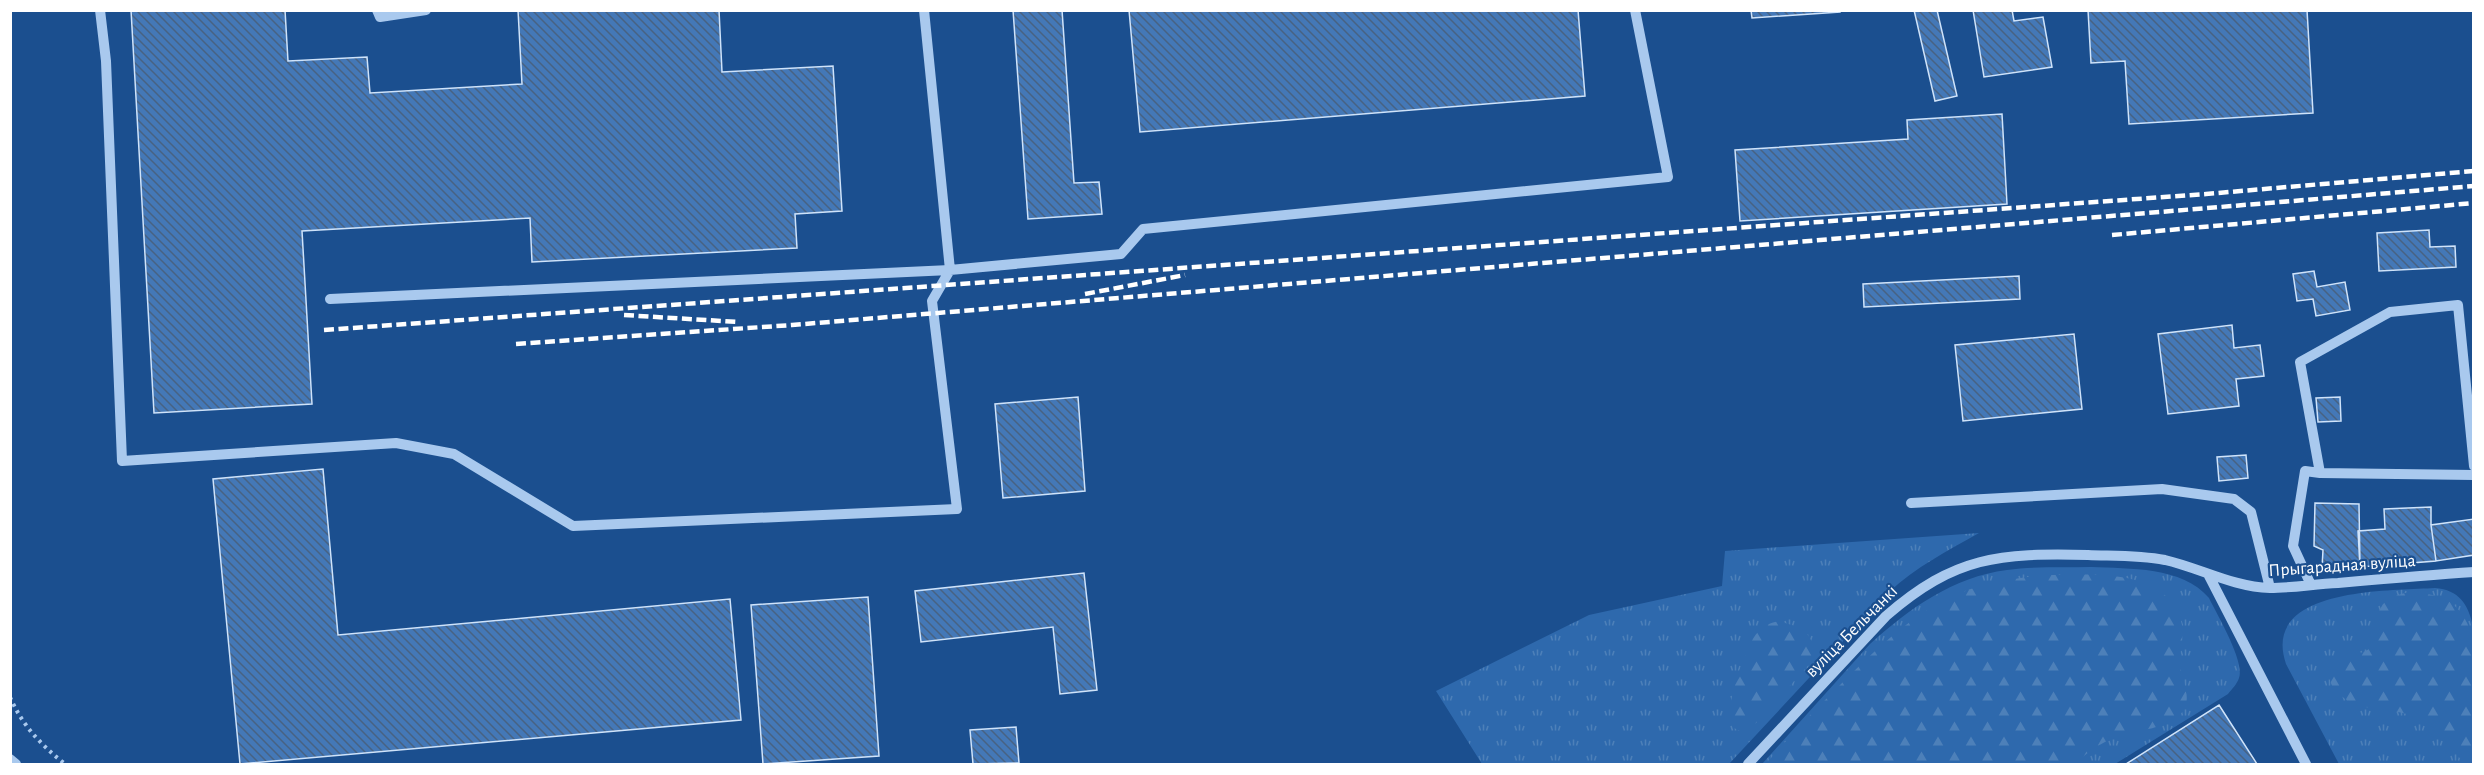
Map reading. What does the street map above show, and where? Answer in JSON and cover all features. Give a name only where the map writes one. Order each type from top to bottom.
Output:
[{"type":"street","points":[[100,10],[106,73],[122,461],[396,443],[454,454],[573,526],[957,509],[932,301],[950,270],[924,10]]},
{"type":"street","points":[[377,10],[380,17],[426,10]]},
{"type":"street","points":[[330,299],[950,270],[1121,254],[1143,229],[1668,177],[1635,10]]},
{"type":"street","points":[[2320,473],[2300,362],[2390,312],[2458,305],[2474,466]]},
{"type":"street","points":[[2311,585],[2293,546],[2305,471],[2474,475]]},
{"type":"street","points":[[1911,503],[2162,489],[2234,499],[2250,512],[2270,588]]},
{"type":"street","name":"Прыгарадная вуліца","points":[[2037,554],[2145,557],[2249,585],[2270,588],[2473,572]]},
{"type":"street","name":"вуліца Бельчанкі","points":[[1748,765],[1867,635],[1911,594],[1937,578],[1968,565],[1997,557],[2037,554]]},
{"type":"street","points":[[2208,574],[2306,765]]},
{"type":"street","points":[[10,759],[16,765]]},
{"type":"path","points":[[10,697],[17,713],[40,745],[64,765]]},
{"type":"green space","points":[[1979,533],[1921,567],[1889,592],[1729,764],[1482,764],[1436,691],[1589,615],[1722,586],[1725,551]]},
{"type":"green space","points":[[2091,567],[2138,569],[2170,575],[2185,580],[2209,598],[2229,638],[2240,670],[2236,684],[2228,694],[2115,764],[1762,764],[1870,644],[1901,618],[1933,596],[1968,579],[2007,570]]},
{"type":"green space","points":[[2083,574],[2124,577],[2143,582],[2159,591],[2172,603],[2182,626],[2180,662],[2187,699],[2183,711],[2177,717],[2162,725],[2110,739],[2074,764],[1766,764],[1844,681],[1886,641],[1916,617],[1950,598],[1977,587],[2006,580],[2045,575]]},
{"type":"green space","points":[[2435,588],[2450,592],[2461,600],[2473,626],[2473,764],[2339,764],[2286,664],[2283,639],[2292,620],[2310,607],[2334,598],[2389,590]]},
{"type":"green space","points":[[2405,593],[2431,595],[2450,602],[2464,617],[2469,628],[2474,642],[2473,764],[2464,764],[2450,745],[2420,719],[2404,713],[2369,708],[2353,703],[2342,697],[2331,683],[2330,671],[2333,665],[2341,658],[2363,652],[2372,646],[2376,639],[2380,609],[2392,597]]},
{"type":"green space","points":[[1779,621],[1804,629],[1816,648],[1815,658],[1756,723],[1740,731],[1732,725],[1730,713],[1734,689],[1743,661],[1753,639],[1760,630]]},
{"type":"building","points":[[131,10],[285,10],[288,61],[367,57],[370,93],[522,84],[518,10],[719,10],[722,72],[833,66],[842,211],[795,214],[797,248],[532,262],[530,218],[302,231],[312,404],[154,413]]},
{"type":"building","points":[[1013,10],[1062,10],[1074,183],[1099,182],[1102,214],[1028,219]]},
{"type":"building","points":[[1129,10],[1578,10],[1585,96],[1140,132]]},
{"type":"building","points":[[1751,10],[1840,10],[1840,12],[1752,18]]},
{"type":"building","points":[[1914,10],[1937,10],[1957,96],[1935,101]]},
{"type":"building","points":[[1973,10],[2012,10],[2014,21],[2043,17],[2052,67],[1984,77]]},
{"type":"building","points":[[2088,10],[2307,10],[2313,113],[2129,124],[2125,61],[2091,63]]},
{"type":"building","points":[[2002,114],[2007,204],[1740,221],[1735,150],[1908,139],[1907,120]]},
{"type":"building","points":[[2429,230],[2430,247],[2455,246],[2456,267],[2379,271],[2377,233]]},
{"type":"building","points":[[2314,271],[2317,287],[2345,282],[2350,310],[2316,316],[2313,299],[2297,301],[2293,274]]},
{"type":"building","points":[[2019,276],[2020,299],[1864,307],[1863,284]]},
{"type":"building","points":[[2232,325],[2234,348],[2260,345],[2264,376],[2236,379],[2239,406],[2168,414],[2158,334]]},
{"type":"building","points":[[2074,334],[2082,409],[1963,421],[1955,345]]},
{"type":"building","points":[[1078,397],[1085,491],[1003,498],[995,404]]},
{"type":"building","points":[[2340,397],[2341,421],[2318,422],[2316,398]]},
{"type":"building","points":[[2246,455],[2248,478],[2219,481],[2217,457]]},
{"type":"building","points":[[323,469],[338,635],[730,599],[741,720],[240,764],[213,479]]},
{"type":"building","points":[[2315,503],[2359,504],[2360,567],[2322,568],[2323,550],[2314,546]]},
{"type":"building","points":[[2431,507],[2436,561],[2360,567],[2358,531],[2385,529],[2384,509]]},
{"type":"building","points":[[2474,519],[2474,555],[2436,561],[2431,525]]},
{"type":"building","points":[[1084,573],[1097,690],[1060,694],[1053,627],[921,642],[915,591]]},
{"type":"building","points":[[868,597],[879,756],[763,764],[751,605]]},
{"type":"building","points":[[2219,705],[2257,764],[2126,764]]},
{"type":"building","points":[[1016,727],[1019,763],[973,764],[970,730]]},
{"type":"railway","points":[[324,330],[2206,194],[2474,171]]},
{"type":"railway","points":[[516,344],[792,325],[2474,186]]},
{"type":"railway","points":[[2112,235],[2474,203]]},
{"type":"railway","points":[[1085,294],[1185,275]]},
{"type":"railway","points":[[624,315],[738,322]]}]
